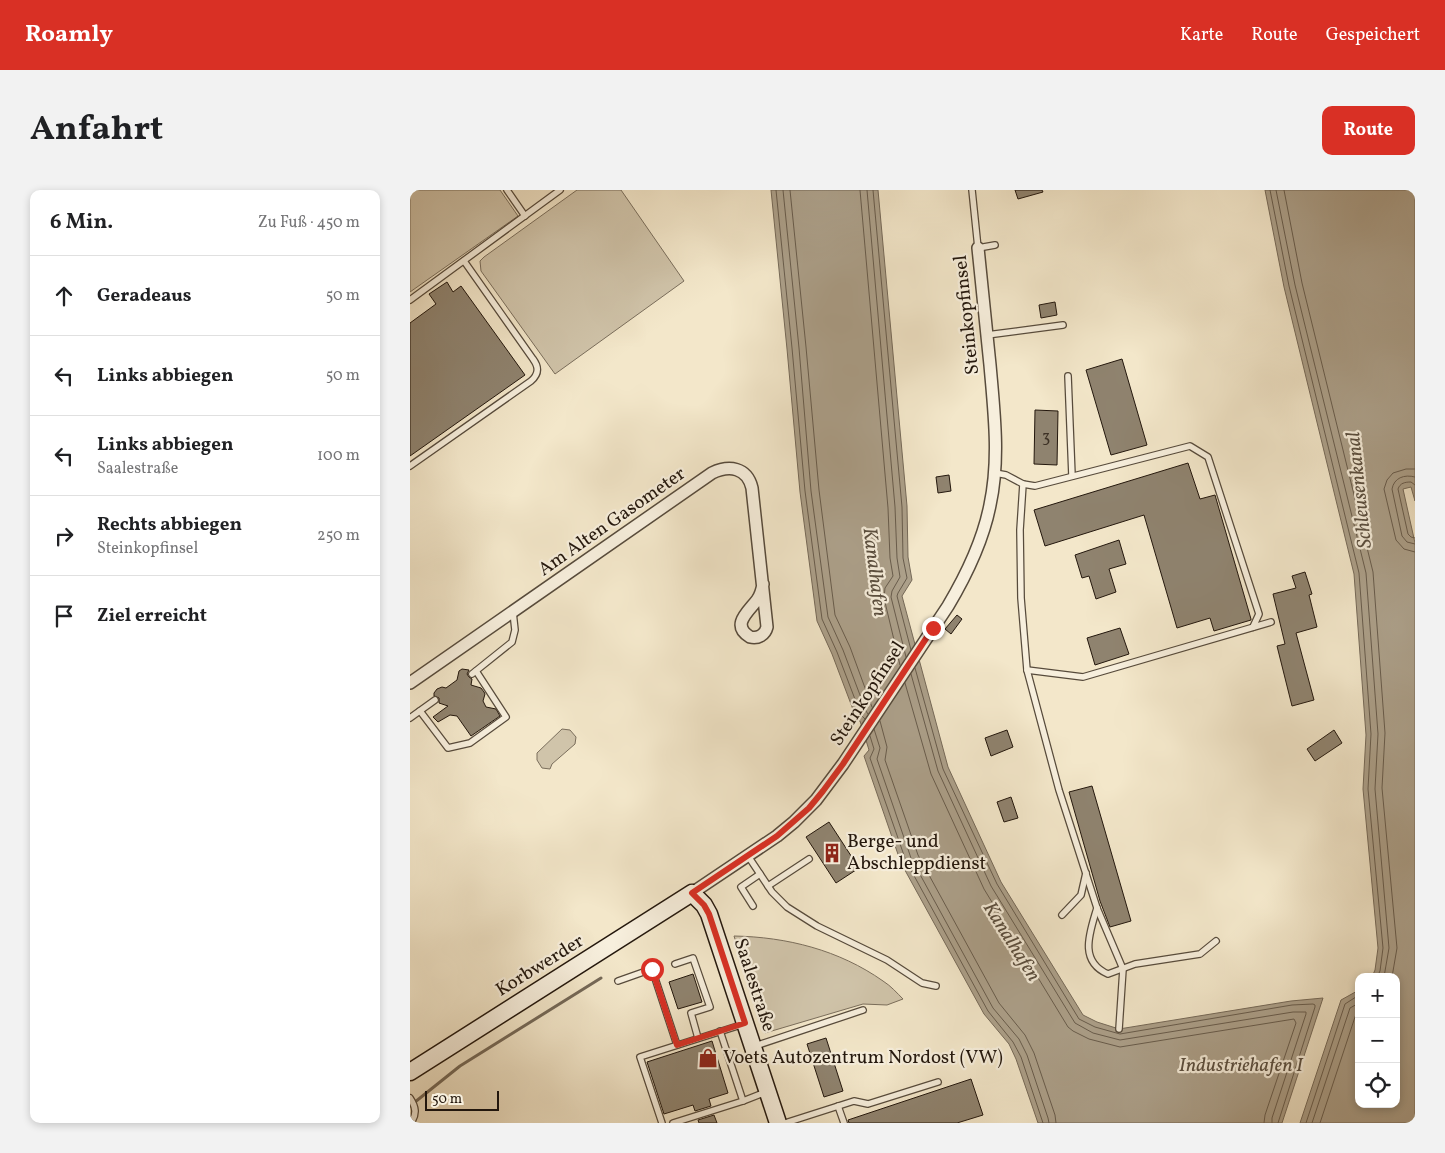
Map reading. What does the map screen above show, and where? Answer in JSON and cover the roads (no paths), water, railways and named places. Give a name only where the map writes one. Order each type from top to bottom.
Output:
[{"type":"main road","name":"Saalestraße","points":[[692,893],[704,905],[709,914],[778,1123]]},
{"type":"main road","name":"Korbwerder","points":[[410,1072],[692,893]]},
{"type":"street","name":"Steinkopfinsel","points":[[692,893],[777,836],[798,818],[823,791],[933,628],[962,582],[973,560],[987,518],[995,473],[995,420],[978,248]]},
{"type":"street","name":"Am Alten Gasometer","points":[[410,684],[712,473],[725,468],[745,473],[751,484],[763,584]]},
{"type":"lane","points":[[507,190],[525,216]]},
{"type":"lane","points":[[410,300],[560,190]]},
{"type":"lane","name":"Steinkopfinsel","points":[[972,190],[978,248]]},
{"type":"lane","points":[[978,248],[995,245]]},
{"type":"lane","points":[[410,466],[531,381],[537,373],[537,367],[533,359],[464,261]]},
{"type":"lane","points":[[987,335],[1063,325]]},
{"type":"lane","points":[[1068,376],[1072,476]]},
{"type":"lane","points":[[995,473],[1006,475],[1023,484],[1036,486],[1190,446],[1208,457],[1259,614],[1253,627]]},
{"type":"lane","points":[[1023,484],[1020,530],[1021,588],[1027,670],[1059,790],[1097,908],[1122,968],[1119,1029]]},
{"type":"lane","points":[[420,711],[448,748],[470,743],[506,717],[474,673],[512,642],[515,630],[513,612]]},
{"type":"lane","points":[[1027,670],[1083,677],[1271,622]]},
{"type":"lane","points":[[410,718],[435,700]]},
{"type":"lane","points":[[748,856],[768,886],[787,908],[810,922],[869,950],[922,982],[936,986]]},
{"type":"lane","points":[[768,886],[809,859]]},
{"type":"lane","points":[[1062,915],[1081,895],[1086,872]]},
{"type":"lane","points":[[753,906],[741,887],[760,874]]},
{"type":"lane","points":[[1097,908],[1089,936],[1089,955],[1098,970],[1108,974],[1135,964],[1200,954],[1216,941]]},
{"type":"lane","points":[[675,964],[694,958],[710,1007],[690,1013],[698,1038]]},
{"type":"lane","points":[[618,981],[652,969],[677,1045]]},
{"type":"lane","points":[[753,1047],[863,1010]]},
{"type":"lane","points":[[662,1123],[640,1057],[745,1023]]},
{"type":"lane","points":[[720,1031],[743,1101]]},
{"type":"lane","points":[[785,1123],[805,1120],[854,1101],[868,1104],[938,1082]]},
{"type":"lane","points":[[673,1123],[768,1092]]},
{"type":"lane","points":[[411,1123],[416,1114],[412,1101]]},
{"type":"lane","points":[[838,1106],[844,1123]]},
{"type":"water","points":[[771,190],[878,190],[907,506],[908,557],[912,580],[902,596],[948,767],[1001,882],[1083,1015],[1097,1022],[1119,1029],[1291,1001],[1323,998],[1282,1123],[1038,1123],[1009,1044],[984,1014],[901,863],[864,756],[869,750],[860,721],[857,720],[832,654],[817,621],[800,492]]},
{"type":"water","name":"Schleusenkanal","points":[[1265,190],[1415,190],[1415,501],[1411,487],[1403,489],[1415,543],[1415,1123],[1300,1123],[1341,1000],[1355,992],[1355,1108],[1400,1108],[1400,973],[1374,973],[1378,948],[1363,789],[1366,735],[1354,574],[1284,287]]},
{"type":"waterway","points":[[410,1106],[460,1066],[601,978]]},
{"type":"place","name":"Berge- und Abschleppdienst","points":[[832,853]]},
{"type":"place","name":"Voets Autozentrum Nordost (VW)","points":[[708,1058]]},
{"type":"water label","name":"Kanalhafen","points":[[874,572]]},
{"type":"water label","name":"Kanalhafen","points":[[1011,942]]},
{"type":"water label","name":"Industriehafen I","points":[[1241,1066]]}]
